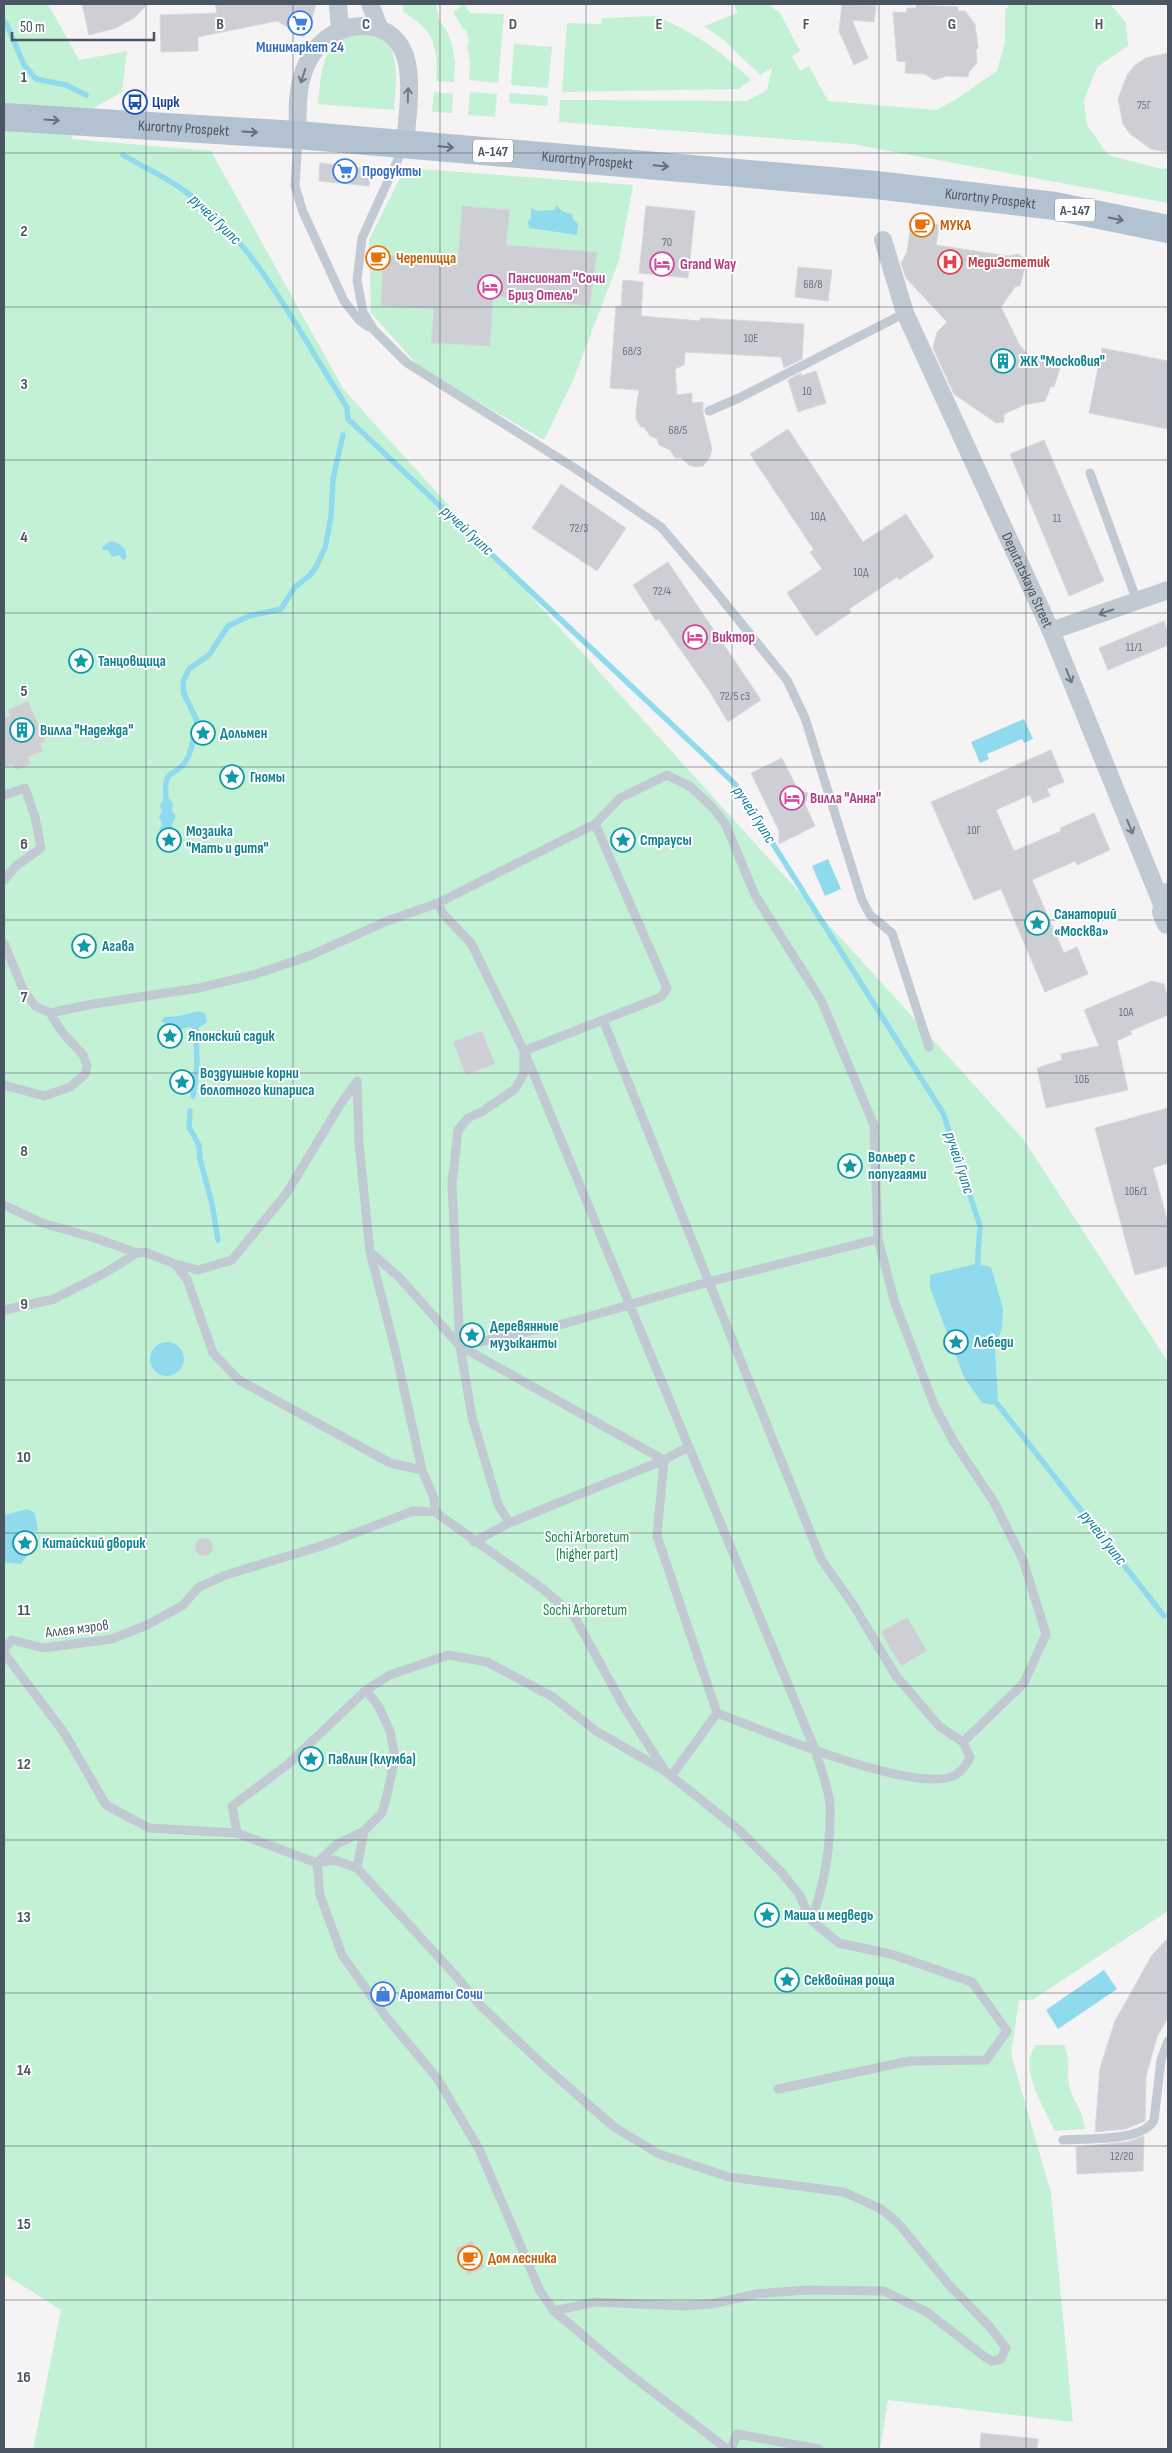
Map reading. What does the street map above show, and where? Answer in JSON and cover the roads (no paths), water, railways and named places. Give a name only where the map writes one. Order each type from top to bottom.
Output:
[{"type":"main road","name":"Kurortny Prospekt","points":[[4,117],[405,144],[876,185],[1055,206],[1168,230]]},
{"type":"street","points":[[338,4],[340,30]]},
{"type":"street","points":[[370,4],[379,27]]},
{"type":"street","points":[[298,136],[299,88],[305,69],[314,51],[326,38],[340,30],[358,26],[379,27],[387,31],[398,43],[407,62],[408,85],[405,144]]},
{"type":"street","name":"Deputatskaya Street","points":[[883,240],[905,313],[1051,631],[1167,911]]},
{"type":"street","points":[[1051,631],[1168,590]]},
{"type":"lane","points":[[298,136],[295,186],[302,212],[344,301],[359,320],[374,330]]},
{"type":"lane","points":[[405,144],[362,238],[357,280],[362,312],[374,330],[407,363],[576,469],[661,527],[787,680],[805,718],[862,900],[870,915],[892,933],[929,1047]]},
{"type":"lane","points":[[710,411],[905,313]]},
{"type":"lane","points":[[1090,473],[1137,601]]},
{"type":"lane","points":[[50,1013],[93,1004],[199,988],[256,974],[309,956],[387,920],[438,903],[595,824],[620,798],[667,775],[691,787],[726,823],[755,896],[821,1000],[874,1125],[878,1239],[895,1303],[935,1407],[954,1442],[994,1502],[1023,1560],[1046,1634],[1024,1683],[963,1742]]},
{"type":"lane","points":[[4,795],[25,788],[35,817],[41,848],[16,866],[4,880]]},
{"type":"lane","points":[[524,1051],[661,997],[667,988],[595,824]]},
{"type":"lane","points":[[438,903],[443,914],[471,943],[524,1051],[816,1752],[830,1803],[827,1856],[821,1894],[811,1920]]},
{"type":"lane","points":[[4,943],[23,989],[36,1006],[50,1013],[62,1032],[83,1055],[87,1066],[85,1074],[70,1087],[44,1096],[4,1085]]},
{"type":"lane","points":[[603,1020],[821,1559],[854,1606],[896,1676],[940,1727],[963,1742],[970,1757],[965,1768],[952,1776],[915,1779],[816,1752],[717,1713],[657,1536],[664,1460]]},
{"type":"lane","points":[[509,1523],[498,1504],[472,1417],[460,1346],[452,1184],[458,1130],[468,1118],[483,1111],[515,1089],[524,1073],[524,1051]]},
{"type":"lane","points":[[4,1310],[54,1299],[103,1274],[137,1253],[145,1252],[175,1264],[198,1270],[232,1260],[286,1194],[340,1105],[357,1081],[359,1144],[370,1252],[395,1349],[422,1470],[434,1498],[435,1512],[474,1542],[543,1589],[574,1616],[623,1705],[669,1773]]},
{"type":"lane","points":[[4,1205],[42,1223],[95,1238],[137,1253]]},
{"type":"lane","points":[[460,1346],[563,1324],[708,1282],[878,1239]]},
{"type":"lane","points":[[370,1252],[399,1276],[460,1346],[664,1460]]},
{"type":"lane","points":[[175,1264],[187,1279],[213,1353],[239,1380],[390,1463],[422,1470]]},
{"type":"lane","points":[[474,1542],[509,1523],[664,1460],[688,1447]]},
{"type":"lane","name":"Аллея мэров","points":[[4,1651],[12,1640],[43,1648],[79,1645],[112,1639],[147,1626],[182,1606],[198,1588],[226,1575],[324,1545],[413,1511],[435,1512]]},
{"type":"lane","points":[[4,1651],[64,1734],[106,1804],[148,1828],[237,1834],[317,1863],[334,1860],[357,1868],[456,1975],[480,2005],[548,2069],[614,2127],[659,2154],[728,2177],[844,2192],[881,2209],[898,2223],[950,2286],[990,2327],[1006,2348],[1001,2358],[992,2361],[984,2357],[927,2312],[884,2291],[806,2290],[756,2294],[711,2304],[682,2306],[596,2302],[554,2311]]},
{"type":"lane","points":[[237,1834],[232,1806],[288,1765],[366,1690],[390,1675],[448,1656],[488,1662],[553,1697],[596,1732],[669,1773],[739,1830],[782,1872],[799,1894],[811,1920],[839,1943],[891,1954],[972,1982],[1007,2031],[986,2060],[909,2061],[778,2089]]},
{"type":"lane","points":[[317,1863],[337,1844],[364,1831],[382,1813],[395,1758],[390,1731],[379,1707],[366,1690]]},
{"type":"lane","points":[[669,1773],[717,1713]]},
{"type":"lane","points":[[357,1868],[364,1831]]},
{"type":"lane","points":[[317,1863],[320,1895],[342,1955],[388,2018],[436,2078],[479,2148],[540,2291],[554,2311],[618,2365],[729,2449],[737,2434],[819,2449]]},
{"type":"lane","points":[[1063,2140],[1136,2134],[1151,2126],[1154,2120],[1161,2060],[1168,2041]]},
{"type":"water","points":[[556,205],[562,211],[572,214],[573,219],[578,224],[577,235],[529,228],[528,221],[531,218],[531,208],[537,211],[555,210]]},
{"type":"water","points":[[111,541],[125,549],[126,559],[123,560],[119,555],[112,557],[108,550],[103,550],[102,547]]},
{"type":"water","points":[[1024,719],[1033,739],[1024,743],[1022,739],[987,754],[989,759],[980,763],[971,742]]},
{"type":"water","points":[[170,799],[173,803],[172,811],[176,816],[172,825],[175,833],[173,836],[164,837],[159,829],[162,825],[159,816],[162,812],[160,805],[162,801]]},
{"type":"water","points":[[828,859],[841,889],[825,896],[812,866]]},
{"type":"water","points":[[198,1011],[205,1013],[207,1022],[196,1030],[190,1027],[177,1030],[161,1021],[164,1017],[179,1016]]},
{"type":"water","points":[[975,1264],[991,1267],[1003,1309],[1002,1328],[995,1349],[998,1398],[992,1405],[982,1403],[964,1377],[930,1288],[930,1275]]},
{"type":"water","points":[[167,1342],[174,1343],[179,1347],[183,1352],[183,1366],[179,1371],[174,1375],[167,1376],[160,1375],[155,1371],[151,1366],[150,1359],[151,1352],[155,1347],[160,1343]]},
{"type":"water","points":[[27,1509],[35,1513],[38,1531],[33,1532],[30,1543],[33,1548],[21,1564],[4,1562],[4,1515]]},
{"type":"water","points":[[1104,1970],[1117,1989],[1058,2029],[1046,2010]]},
{"type":"waterway","name":"ручей Гуипс","points":[[4,21],[24,65],[36,79],[66,85],[86,95]]},
{"type":"waterway","name":"ручей Гуипс","points":[[123,155],[176,185],[226,227],[267,279],[285,307],[347,408],[348,419],[735,784],[943,1113],[980,1226],[977,1271]]},
{"type":"waterway","points":[[166,800],[166,781],[171,774],[183,766],[187,759],[192,746],[197,721],[184,694],[183,682],[189,669],[209,655],[228,626],[249,616],[281,609],[295,587],[310,575],[316,567],[325,548],[331,517],[333,479],[343,435]]},
{"type":"waterway","points":[[193,1096],[197,1066],[196,1030]]},
{"type":"waterway","points":[[190,1111],[189,1127],[199,1145],[200,1159],[212,1204],[218,1240]]},
{"type":"waterway","name":"ручей Гуипс","points":[[991,1396],[1164,1616]]},
{"type":"place","name":"Минимаркет 24","points":[[300,23]]},
{"type":"place","name":"Цирк","points":[[135,102]]},
{"type":"place","name":"Продукты","points":[[345,171]]},
{"type":"place","name":"МУКА","points":[[922,225]]},
{"type":"place","name":"Черепицца","points":[[378,258]]},
{"type":"place","name":"МедиЭстетик","points":[[950,262]]},
{"type":"place","name":"Grand Way","points":[[662,264]]},
{"type":"place","name":"Пансионат \"Сочи Бриз Отель\"","points":[[490,287]]},
{"type":"place","name":"ЖК \"Московия\"","points":[[1003,361]]},
{"type":"place","name":"Виктор","points":[[695,637]]},
{"type":"place","name":"Танцовщица","points":[[81,661]]},
{"type":"place","name":"Вилла \"Надежда\"","points":[[22,730]]},
{"type":"place","name":"Дольмен","points":[[203,733]]},
{"type":"place","name":"Гномы","points":[[232,777]]},
{"type":"place","name":"Вилла \"Анна\"","points":[[792,798]]},
{"type":"place","name":"Мозаика \"Мать и дитя\"","points":[[169,840]]},
{"type":"place","name":"Страусы","points":[[623,840]]},
{"type":"place","name":"Санаторий «Москва»","points":[[1037,923]]},
{"type":"place","name":"Агава","points":[[84,946]]},
{"type":"place","name":"Японский садик","points":[[170,1036]]},
{"type":"place","name":"Воздушные корни болотного кипариса","points":[[182,1082]]},
{"type":"place","name":"Вольер с попугаями","points":[[850,1166]]},
{"type":"place","name":"Деревянные музыканты","points":[[472,1335]]},
{"type":"place","name":"Лебеди","points":[[956,1342]]},
{"type":"place","name":"Китайский дворик","points":[[25,1543]]},
{"type":"place","name":"Павлин (клумба)","points":[[311,1759]]},
{"type":"place","name":"Маша и медведь","points":[[767,1915]]},
{"type":"place","name":"Секвойная роща","points":[[787,1980]]},
{"type":"place","name":"Ароматы Сочи","points":[[383,1994]]},
{"type":"place","name":"Дом лесника","points":[[470,2258]]},
{"type":"park label","name":"Sochi Arboretum (higher part)","points":[[587,1546]]},
{"type":"park label","name":"Sochi Arboretum","points":[[585,1610]]}]
